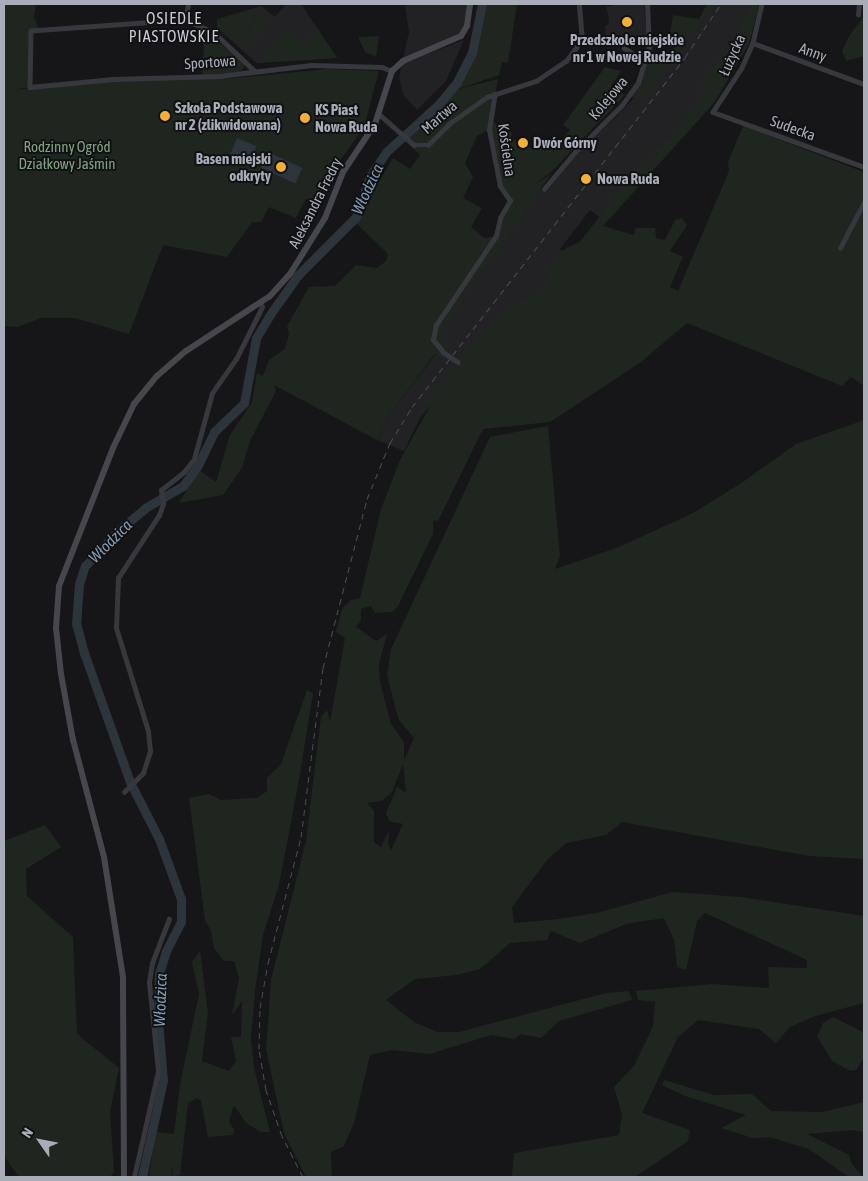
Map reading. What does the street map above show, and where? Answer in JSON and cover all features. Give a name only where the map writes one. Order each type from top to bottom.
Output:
[{"type":"street","points":[[188,4],[185,20],[214,33],[254,71]]},
{"type":"street","points":[[392,71],[403,61],[461,36],[467,26],[470,4]]},
{"type":"street","points":[[495,94],[544,77],[566,61],[582,40],[578,4]]},
{"type":"street","name":"Kolejowa","points":[[544,189],[575,152],[630,96],[649,48],[647,4]]},
{"type":"street","name":"Łużycka","points":[[713,112],[742,68],[753,43],[762,4]]},
{"type":"street","points":[[858,14],[859,4]]},
{"type":"street","name":"Sportowa","points":[[185,20],[31,31],[30,87],[113,79],[219,76],[311,65],[382,67],[392,71]]},
{"type":"street","points":[[582,40],[593,42]]},
{"type":"street","name":"Anny","points":[[753,43],[864,84]]},
{"type":"street","points":[[624,48],[645,62]]},
{"type":"street","name":"Aleksandra Fredry","points":[[124,1177],[123,976],[106,865],[73,740],[56,628],[59,586],[121,429],[141,394],[186,351],[260,303],[290,274],[314,239],[343,172],[379,114],[392,71]]},
{"type":"street","name":"Martwa","points":[[379,114],[414,145],[428,145],[458,116],[495,94]]},
{"type":"street","name":"Kościelna","points":[[458,362],[443,352],[433,340],[436,325],[496,236],[500,218],[510,201],[500,186],[489,130],[495,94]]},
{"type":"street","name":"Sudecka","points":[[713,112],[864,167]]},
{"type":"street","points":[[840,248],[864,202]]},
{"type":"street","points":[[125,789],[137,778],[148,763],[148,731],[116,628],[115,591],[122,572],[163,504],[161,490],[184,472],[194,459],[212,393],[236,359],[262,307],[260,303]]},
{"type":"street","points":[[134,1177],[158,1070],[149,982],[152,963],[169,919]]},
{"type":"shaded area","points":[[286,4],[301,4],[337,58],[257,63],[218,29],[217,19],[261,6],[275,17]]},
{"type":"shaded area","points":[[405,4],[468,4],[465,26],[459,33],[404,63],[464,40],[446,81],[417,110],[403,94],[399,77],[409,32]]},
{"type":"shaded area","name":"Przedszkole miejskie nr 1 w Nowej Rudzie","points":[[619,4],[644,4],[647,39],[632,38],[622,46],[606,42],[605,26],[608,25],[609,19],[606,7]]},
{"type":"shaded area","points":[[711,4],[755,4],[704,110],[604,220],[590,210],[560,249],[577,256],[463,365],[420,418],[404,451],[377,440],[390,414],[436,354],[436,337],[450,310],[538,187],[546,192],[581,149],[615,118],[663,67]]},
{"type":"shaded area","name":"Basen miejski odkryty","points":[[237,138],[256,146],[250,162],[230,154]]},
{"type":"shaded area","name":"Basen miejski odkryty","points":[[268,152],[302,168],[295,183],[261,167]]},
{"type":"green space","name":"Rodzinny Ogród Działkowy Jaśmin","points":[[4,4],[36,4],[34,17],[39,30],[32,31],[30,87],[13,90],[128,78],[219,76],[226,79],[327,69],[379,71],[364,127],[334,169],[324,202],[306,199],[296,218],[269,207],[261,222],[252,222],[227,257],[163,245],[129,334],[75,318],[41,318],[17,327],[4,326]]},
{"type":"green space","points":[[482,4],[517,4],[508,63],[502,62],[499,75],[455,90],[498,79],[490,120],[512,133],[511,138],[535,150],[541,143],[552,149],[570,130],[563,125],[605,67],[621,71],[611,86],[625,95],[552,171],[535,184],[551,174],[496,253],[460,297],[464,301],[438,336],[450,345],[439,357],[435,354],[390,414],[377,440],[274,385],[276,391],[250,441],[242,468],[223,495],[179,503],[199,470],[216,482],[230,435],[252,402],[257,373],[263,376],[269,360],[285,349],[289,333],[287,326],[309,287],[335,286],[356,265],[377,268],[386,261],[388,254],[355,222],[393,158],[410,169],[420,155],[401,137],[438,105],[457,82],[472,53]],"holes":[[[489,130],[500,186],[510,201],[500,218],[496,236],[484,238],[471,227],[482,208],[463,198],[473,177],[465,163],[477,136]]]},
{"type":"green space","points":[[707,4],[714,4],[642,101],[627,95],[642,72],[641,59],[647,53],[666,53],[680,44],[669,42],[673,15],[699,19]]},
{"type":"green space","points":[[752,4],[759,4],[749,44],[714,103],[603,226],[633,235],[636,228],[655,228],[656,238],[665,240],[675,220],[682,218],[687,225],[670,251],[683,257],[670,287],[678,291],[729,171],[728,162],[743,126],[864,172],[864,386],[851,377],[842,386],[687,323],[641,362],[550,422],[483,429],[438,521],[433,520],[433,534],[398,606],[393,612],[375,613],[371,606],[361,609],[361,620],[356,627],[376,641],[387,634],[379,664],[380,682],[391,724],[404,742],[404,761],[414,738],[399,720],[395,707],[387,675],[391,649],[490,437],[548,426],[560,556],[555,569],[619,547],[693,513],[740,484],[796,444],[864,420],[864,859],[809,856],[622,822],[606,835],[566,843],[547,860],[512,907],[514,923],[559,919],[596,913],[673,892],[741,897],[864,916],[864,1003],[815,1016],[790,1027],[776,1043],[759,1029],[698,1020],[678,1037],[642,1113],[690,1130],[688,1141],[635,1177],[509,1177],[512,1175],[514,1153],[619,1135],[622,1115],[614,1087],[634,1066],[653,1026],[655,1002],[638,1000],[636,991],[713,984],[769,988],[768,967],[807,968],[807,960],[705,913],[697,921],[686,970],[677,967],[674,940],[664,918],[626,924],[580,943],[551,931],[547,940],[510,943],[480,969],[457,975],[415,979],[386,1000],[414,1022],[437,1032],[459,1032],[606,993],[629,991],[632,1000],[559,1021],[541,1038],[521,1034],[514,1039],[491,1035],[430,1054],[391,1050],[370,1055],[354,1123],[344,1146],[331,1152],[332,1177],[306,1177],[284,1133],[266,1049],[271,980],[306,841],[321,717],[327,710],[330,722],[345,638],[336,632],[342,609],[351,600],[360,598],[381,509],[400,460],[430,406],[425,403],[451,368],[504,311],[538,292],[547,280],[549,268],[566,248],[580,242],[639,165],[675,133],[703,95],[703,78],[727,51]],"holes":[[[403,764],[406,793],[397,787],[386,813],[389,821],[403,824],[391,850],[388,844],[389,831],[381,847],[374,842],[374,811],[367,803],[382,801],[392,792]]]},
{"type":"green space","points":[[262,6],[236,43],[217,28],[217,20]]},
{"type":"green space","points":[[260,15],[269,22],[246,51],[237,44]]},
{"type":"green space","points":[[864,16],[864,56],[846,61],[842,51],[849,36]]},
{"type":"green space","points":[[318,29],[337,58],[258,63],[285,30],[304,45]]},
{"type":"green space","points":[[205,31],[245,64],[244,68],[239,72],[202,75]]},
{"type":"green space","points":[[379,36],[376,57],[365,52],[358,37]]},
{"type":"green space","points":[[307,690],[313,693],[299,780],[279,885],[263,935],[251,1038],[254,1068],[270,1132],[261,1132],[246,1123],[234,1105],[229,1122],[234,1129],[233,1135],[208,1137],[201,1101],[197,1098],[188,1103],[180,1175],[172,1177],[173,1162],[171,1177],[149,1177],[156,1132],[174,1134],[180,1084],[199,994],[192,962],[200,951],[208,1013],[202,1061],[229,1071],[236,1061],[231,1037],[241,1037],[242,1001],[232,1015],[239,978],[234,961],[224,961],[214,948],[211,931],[205,920],[189,798],[209,794],[221,800],[257,798],[267,791],[267,778],[281,764]]},
{"type":"green space","points":[[45,825],[61,847],[26,869],[27,896],[73,937],[77,1034],[119,1068],[110,1112],[114,1172],[110,1177],[19,1177],[4,1156],[4,841]]},
{"type":"green space","points":[[833,1017],[863,1032],[863,1059],[856,1070],[850,1071],[832,1061],[817,1036],[823,1023]]},
{"type":"green space","points":[[664,1080],[714,1095],[752,1094],[771,1111],[822,1112],[864,1102],[864,1132],[851,1130],[807,1134],[849,1155],[852,1164],[863,1177],[849,1177],[809,1149],[770,1137],[753,1138],[721,1128],[746,1115],[685,1096],[662,1085]]},
{"type":"waterway","name":"Włodzica","points":[[142,1177],[163,1080],[158,1021],[159,974],[166,951],[181,922],[181,899],[159,839],[130,782],[84,653],[76,624],[79,584],[85,566],[118,531],[145,508],[183,486],[198,465],[214,432],[244,403],[256,338],[269,316],[298,275],[356,217],[370,176],[386,152],[438,105],[457,82],[472,53],[482,4]]},
{"type":"railway","points":[[303,1177],[282,1136],[266,1090],[259,1049],[260,1008],[268,963],[301,837],[323,668],[367,499],[390,443],[412,407],[685,57],[721,4]]},
{"type":"place","name":"Przedszkole miejskie nr 1 w Nowej Rudzie","points":[[627,22]]},
{"type":"place","name":"Szkoła Podstawowa nr 2 (zlikwidowana)","points":[[165,116]]},
{"type":"place","name":"KS Piast Nowa Ruda","points":[[305,118]]},
{"type":"place","name":"Dwór Górny","points":[[523,143]]},
{"type":"place","name":"Basen miejski odkryty","points":[[281,167]]},
{"type":"place","name":"Nowa Ruda","points":[[586,179]]},
{"type":"district","name":"OSIEDLE PIASTOWSKIE","points":[[174,27]]}]
